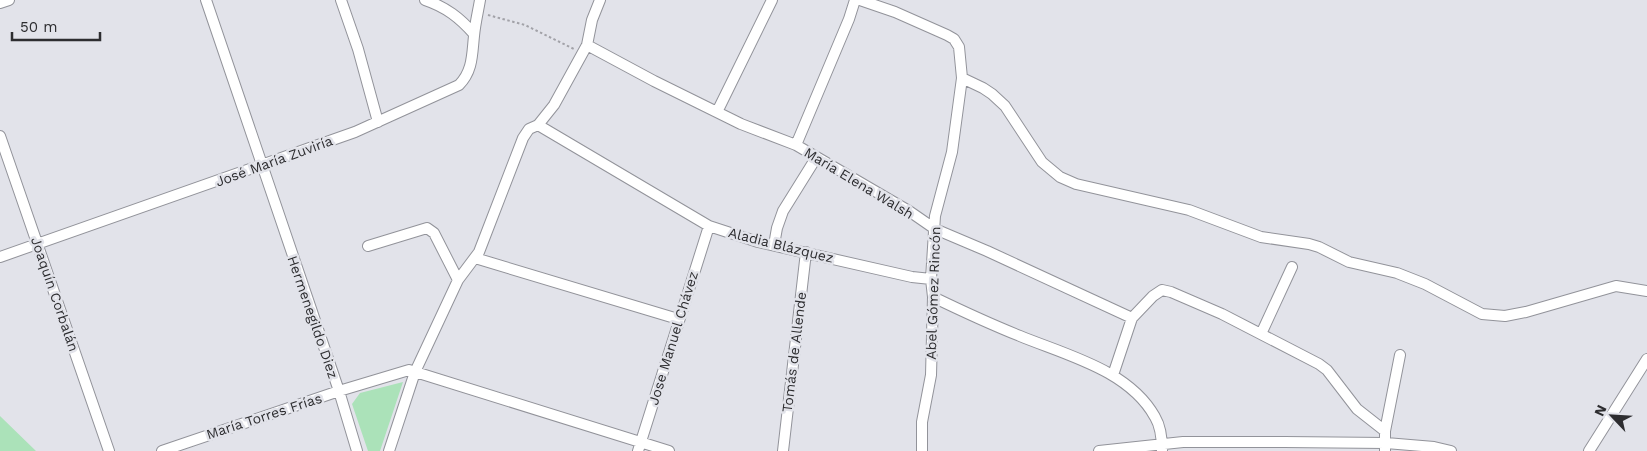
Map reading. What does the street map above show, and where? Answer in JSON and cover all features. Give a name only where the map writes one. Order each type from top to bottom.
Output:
[{"type":"street","points":[[0,3],[9,0]]},
{"type":"street","name":"Hermenegildo Diez","points":[[206,0],[339,391],[404,371],[415,372],[639,447],[669,451]]},
{"type":"street","points":[[341,0],[358,49],[378,122]]},
{"type":"street","points":[[425,0],[438,4],[462,20],[474,34]]},
{"type":"street","name":"José María Zuviría","points":[[0,257],[262,166],[378,122],[460,85],[470,70],[480,0]]},
{"type":"street","points":[[388,451],[415,372],[458,280],[475,258],[523,138],[529,129],[538,125],[554,105],[585,49],[592,20],[600,0]]},
{"type":"street","points":[[717,112],[772,0]]},
{"type":"street","points":[[796,145],[849,19],[855,0]]},
{"type":"street","name":"Abel Gómez Rincón","points":[[860,0],[895,12],[947,35],[954,39],[959,47],[962,78],[952,152],[939,198],[935,229],[931,279],[933,297],[931,375],[922,422],[922,451]]},
{"type":"street","name":"María Elena Walsh","points":[[585,49],[741,124],[796,145],[909,211],[935,229],[1132,318]]},
{"type":"street","points":[[962,78],[983,88],[1005,106],[1042,162],[1060,177],[1076,184],[1188,210],[1261,237],[1319,247],[1349,262],[1397,273],[1425,284],[1482,314],[1495,316],[1519,313],[1616,286],[1647,290]]},
{"type":"street","name":"Aladia Blázquez","points":[[538,125],[709,226],[758,242],[912,277],[931,279]]},
{"type":"street","name":"Joaquín Corbalán","points":[[0,136],[109,451]]},
{"type":"street","points":[[774,245],[782,212],[816,158]]},
{"type":"street","name":"Jose Manuel Chávez","points":[[639,447],[709,226]]},
{"type":"street","points":[[368,246],[427,228],[434,233],[454,276],[458,280]]},
{"type":"street","name":"Tomás de Allende","points":[[783,451],[806,252]]},
{"type":"street","points":[[475,258],[678,319]]},
{"type":"street","points":[[1261,334],[1292,267]]},
{"type":"street","points":[[1113,376],[1132,318],[1153,296],[1162,290],[1222,314],[1327,370],[1357,409],[1385,430]]},
{"type":"street","points":[[933,297],[992,325],[1113,376],[1145,402],[1156,418],[1162,448]]},
{"type":"street","points":[[1385,447],[1385,430],[1400,355]]},
{"type":"street","points":[[1589,451],[1647,359]]},
{"type":"street","points":[[339,391],[357,451]]},
{"type":"street","name":"María Torres Frías","points":[[162,451],[339,391]]},
{"type":"street","points":[[1099,451],[1162,448],[1192,442],[1434,447],[1451,451]]},
{"type":"path","points":[[478,11],[525,25],[540,34],[585,49]]},
{"type":"green space","points":[[403,382],[380,451],[368,451],[352,404],[360,393]]},
{"type":"green space","points":[[0,416],[36,451],[0,451]]}]
